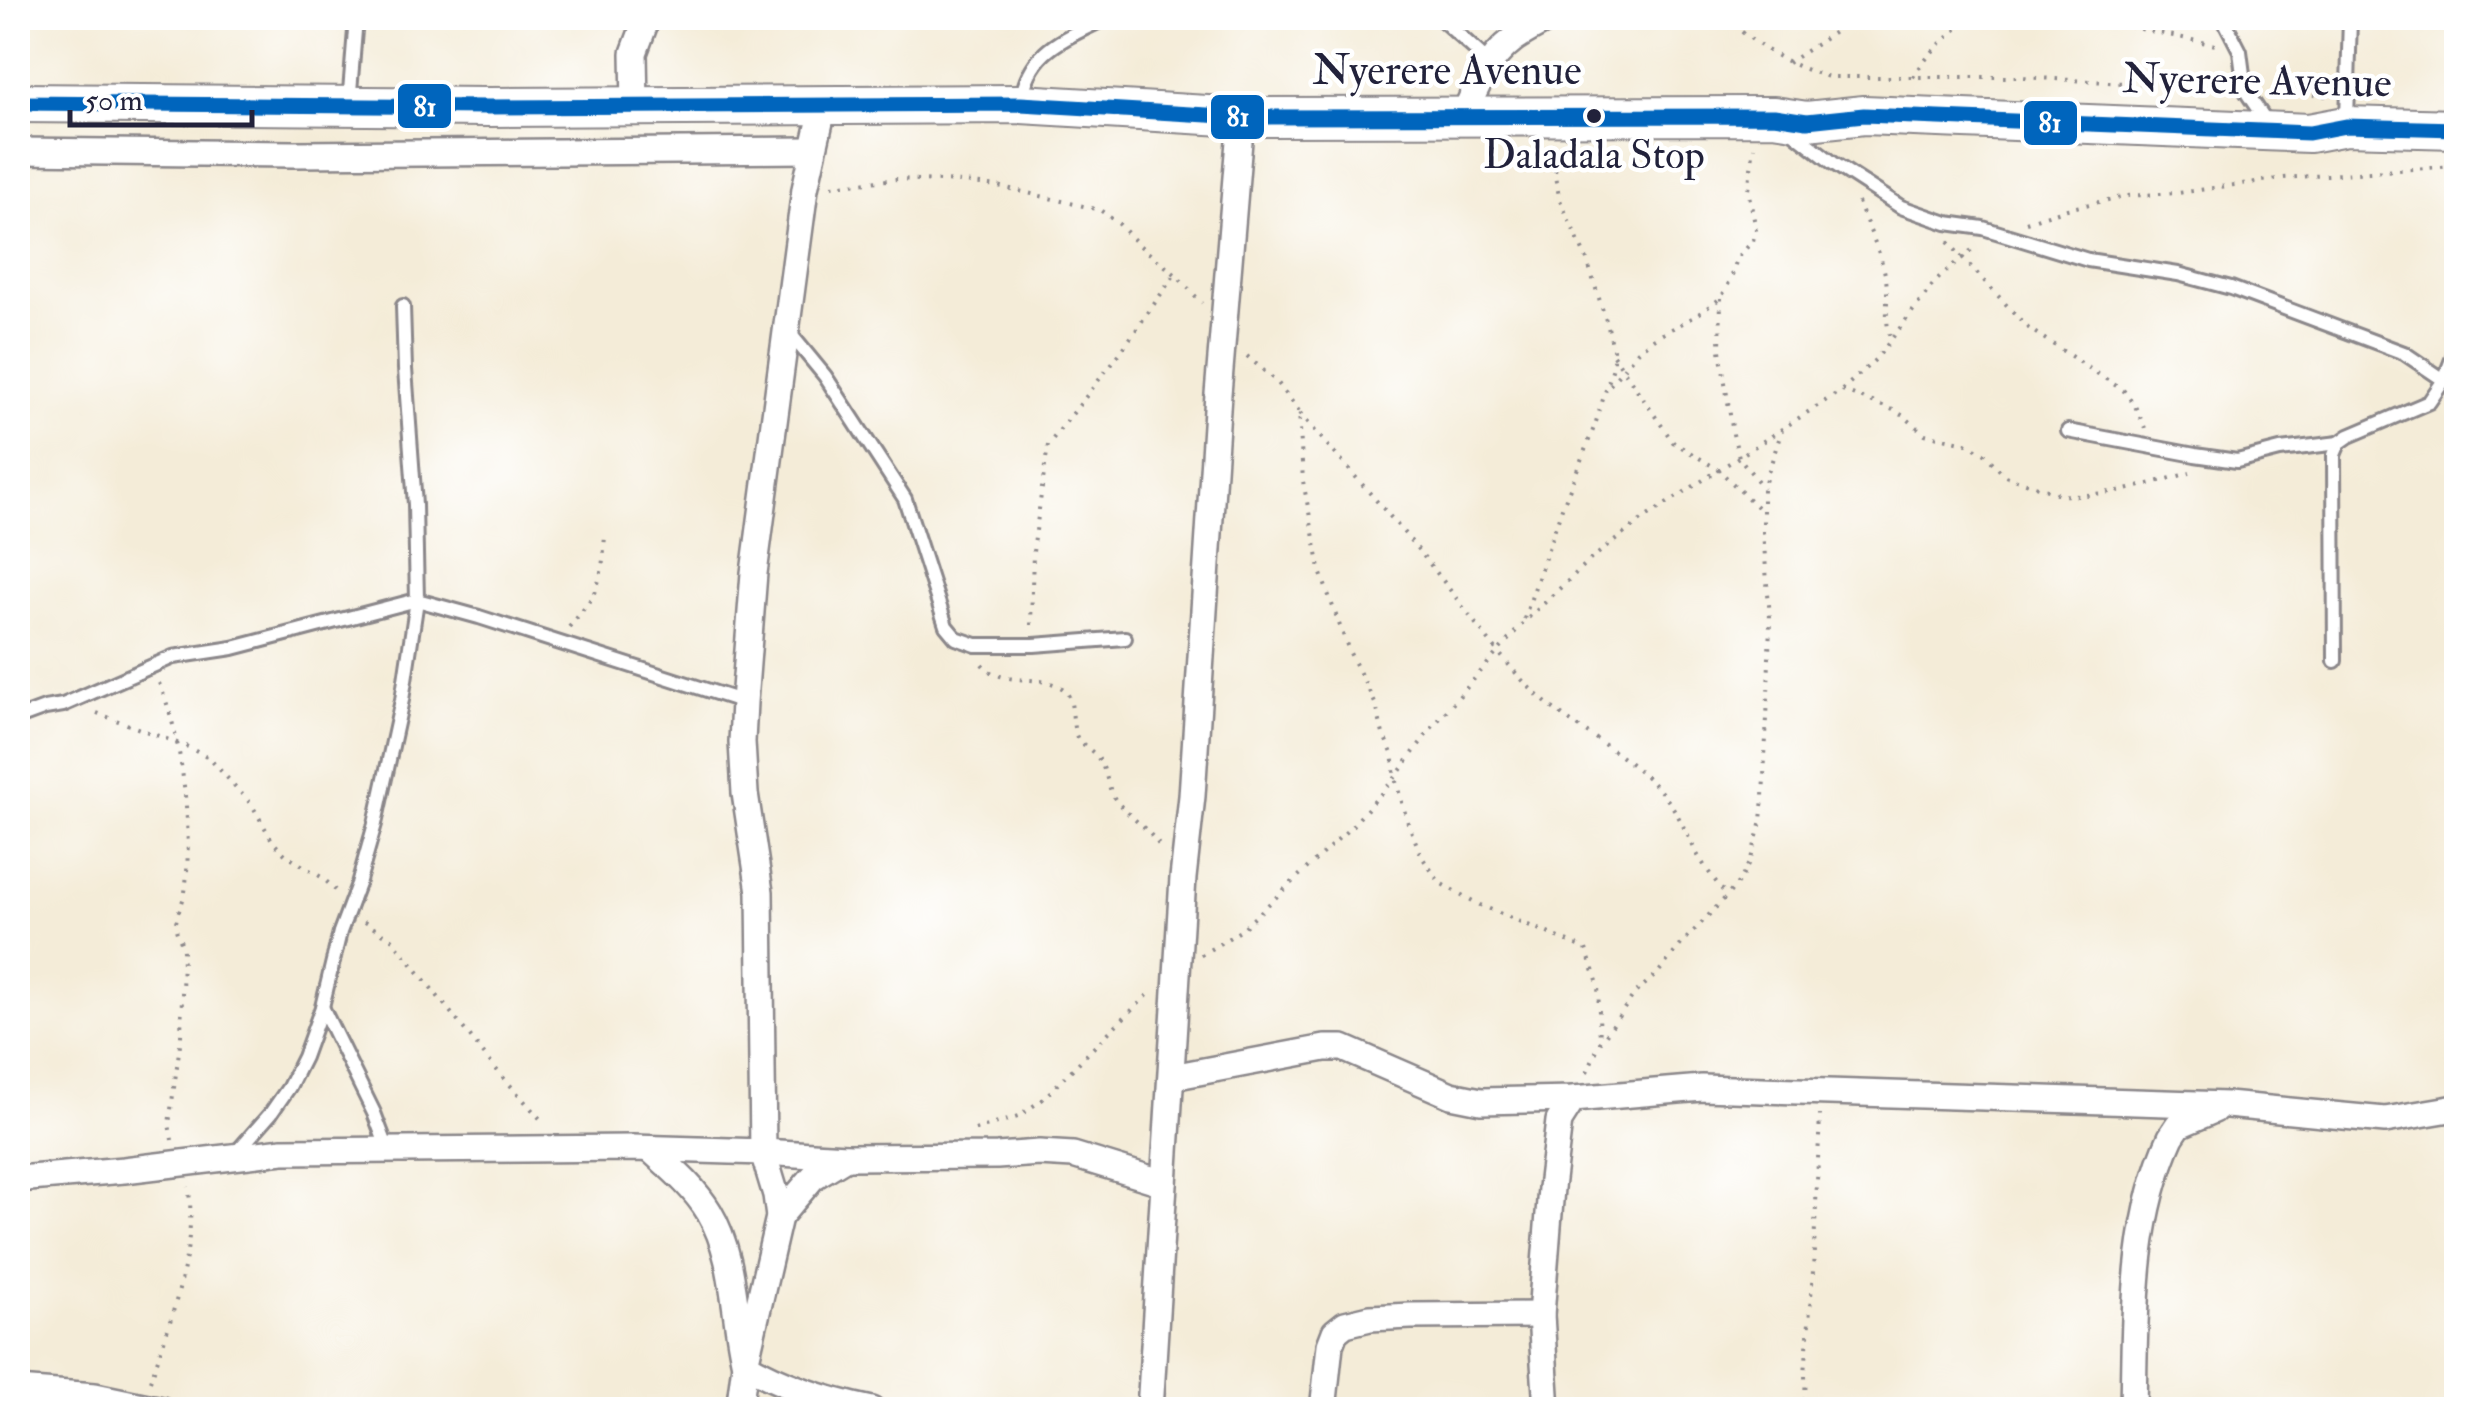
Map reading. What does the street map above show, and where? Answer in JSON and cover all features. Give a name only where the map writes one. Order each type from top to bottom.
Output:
[{"type":"main road","name":"Nyerere Avenue","points":[[18,103],[1020,104],[1242,117],[1564,115],[1808,121],[1864,116],[2308,133],[2348,111],[2456,130]]},
{"type":"street","points":[[635,106],[634,53],[647,18]]},
{"type":"street","points":[[1464,116],[1475,88],[1511,29],[1550,18]]},
{"type":"street","points":[[739,1410],[745,1364],[779,1217],[763,1152],[760,892],[746,794],[744,702],[754,572],[805,189],[824,104]]},
{"type":"street","points":[[1150,1410],[1184,878],[1242,117]]},
{"type":"street","points":[[18,151],[294,154],[813,150]]},
{"type":"street","points":[[1172,1077],[1325,1048],[1343,1048],[1452,1095],[1480,1101],[1702,1088],[2226,1106],[2385,1120],[2456,1108]]},
{"type":"street","points":[[1547,1410],[1540,1315],[1559,1121],[1573,1098]]},
{"type":"street","points":[[2133,1410],[2142,1230],[2165,1149],[2179,1125],[2226,1106]]},
{"type":"street","points":[[650,1149],[688,1182],[710,1212],[722,1242],[745,1364],[814,1394],[872,1410]]},
{"type":"street","points":[[18,1179],[283,1151],[650,1149],[846,1157],[1073,1155],[1164,1184]]},
{"type":"street","points":[[779,1217],[814,1177],[846,1157]]},
{"type":"street","points":[[1323,1410],[1330,1345],[1345,1324],[1398,1316],[1540,1315]]},
{"type":"street","points":[[18,1390],[95,1396],[152,1407]]},
{"type":"lane","points":[[349,106],[356,18]]},
{"type":"lane","points":[[1020,104],[1024,81],[1041,54],[1106,18]]},
{"type":"lane","points":[[1440,18],[1490,63]]},
{"type":"lane","points":[[2223,18],[2240,50],[2245,90],[2273,131]]},
{"type":"lane","points":[[2348,111],[2350,18]]},
{"type":"lane","points":[[1766,117],[1901,208],[2088,260],[2178,274],[2231,288],[2404,353],[2444,380]]},
{"type":"lane","points":[[234,1156],[271,1113],[304,1057],[375,824],[399,718],[417,600],[416,505],[403,306]]},
{"type":"lane","points":[[787,329],[825,376],[905,500],[946,626],[956,638],[976,645],[1126,638]]},
{"type":"lane","points":[[2335,660],[2334,455],[2349,436],[2429,402],[2444,380],[2456,350]]},
{"type":"lane","points":[[2068,431],[2236,461],[2280,450],[2340,443]]},
{"type":"lane","points":[[18,718],[63,706],[172,657],[233,648],[417,600],[744,702]]},
{"type":"lane","points":[[322,1007],[374,1112],[388,1150]]},
{"type":"path","points":[[1726,18],[1788,63],[1829,77],[2021,77],[2245,90],[2348,111]]},
{"type":"path","points":[[1788,63],[1856,18]]},
{"type":"path","points":[[1912,77],[1946,35],[1972,18]]},
{"type":"path","points":[[2089,18],[2240,50]]},
{"type":"path","points":[[1523,623],[1613,368],[1608,327],[1555,178],[1556,146],[1564,115]]},
{"type":"path","points":[[1763,488],[1739,457],[1720,350],[1721,298],[1737,258],[1753,241],[1756,230],[1748,190],[1766,117]]},
{"type":"path","points":[[935,1156],[979,1128],[1018,1116],[1043,1099],[1178,970],[1240,931],[1311,866],[1395,778],[1429,731],[1498,651],[1591,558],[1642,519],[1842,390],[1865,370],[1935,282],[1962,256],[1996,234],[2034,218],[2126,196],[2284,178],[2456,166]]},
{"type":"path","points":[[1849,174],[1883,268],[1891,338]]},
{"type":"path","points":[[805,189],[897,179],[963,182],[998,186],[1100,210],[1119,224],[1174,274],[1224,325],[1250,359],[1277,382],[1525,684],[1553,710],[1648,777],[1676,810],[1697,852],[1727,896]]},
{"type":"path","points":[[1920,214],[2028,328],[2124,391],[2153,446]]},
{"type":"path","points":[[1034,644],[1033,552],[1048,445],[1120,354],[1174,274]]},
{"type":"path","points":[[1608,387],[1638,351],[1721,298]]},
{"type":"path","points":[[1613,355],[1673,442],[1719,470],[1762,512]]},
{"type":"path","points":[[1842,390],[1893,410],[1925,434],[1966,444],[1985,454],[2005,476],[2062,495],[2126,490],[2236,461]]},
{"type":"path","points":[[1299,411],[1303,481],[1321,574],[1349,651],[1376,705],[1408,823],[1422,857],[1440,882],[1480,906],[1586,949],[1598,984],[1600,1043]]},
{"type":"path","points":[[1573,1098],[1600,1043],[1635,993],[1727,896],[1751,858],[1764,797],[1770,617],[1763,488],[1782,428]]},
{"type":"path","points":[[556,642],[595,596],[603,573],[605,534]]},
{"type":"path","points":[[965,642],[986,670],[998,676],[1061,688],[1066,693],[1076,735],[1100,761],[1112,794],[1154,837],[1170,871],[1184,878]]},
{"type":"path","points":[[152,666],[178,743],[184,802],[187,864],[176,922],[184,952],[181,1038],[169,1124],[192,1206],[179,1290],[152,1407]]},
{"type":"path","points":[[63,706],[110,716],[210,760],[252,805],[273,842],[323,878],[348,910],[392,939],[506,1082],[572,1150]]},
{"type":"path","points":[[1806,1410],[1804,1374],[1822,1090]]},
{"type":"transit line","name":"81","points":[[18,103],[489,107],[1021,104],[1241,117],[1774,116],[1807,121],[1864,115],[2309,133],[2346,126],[2456,129]]},
{"type":"place","name":"Daladala Stop","points":[[1594,116]]}]
